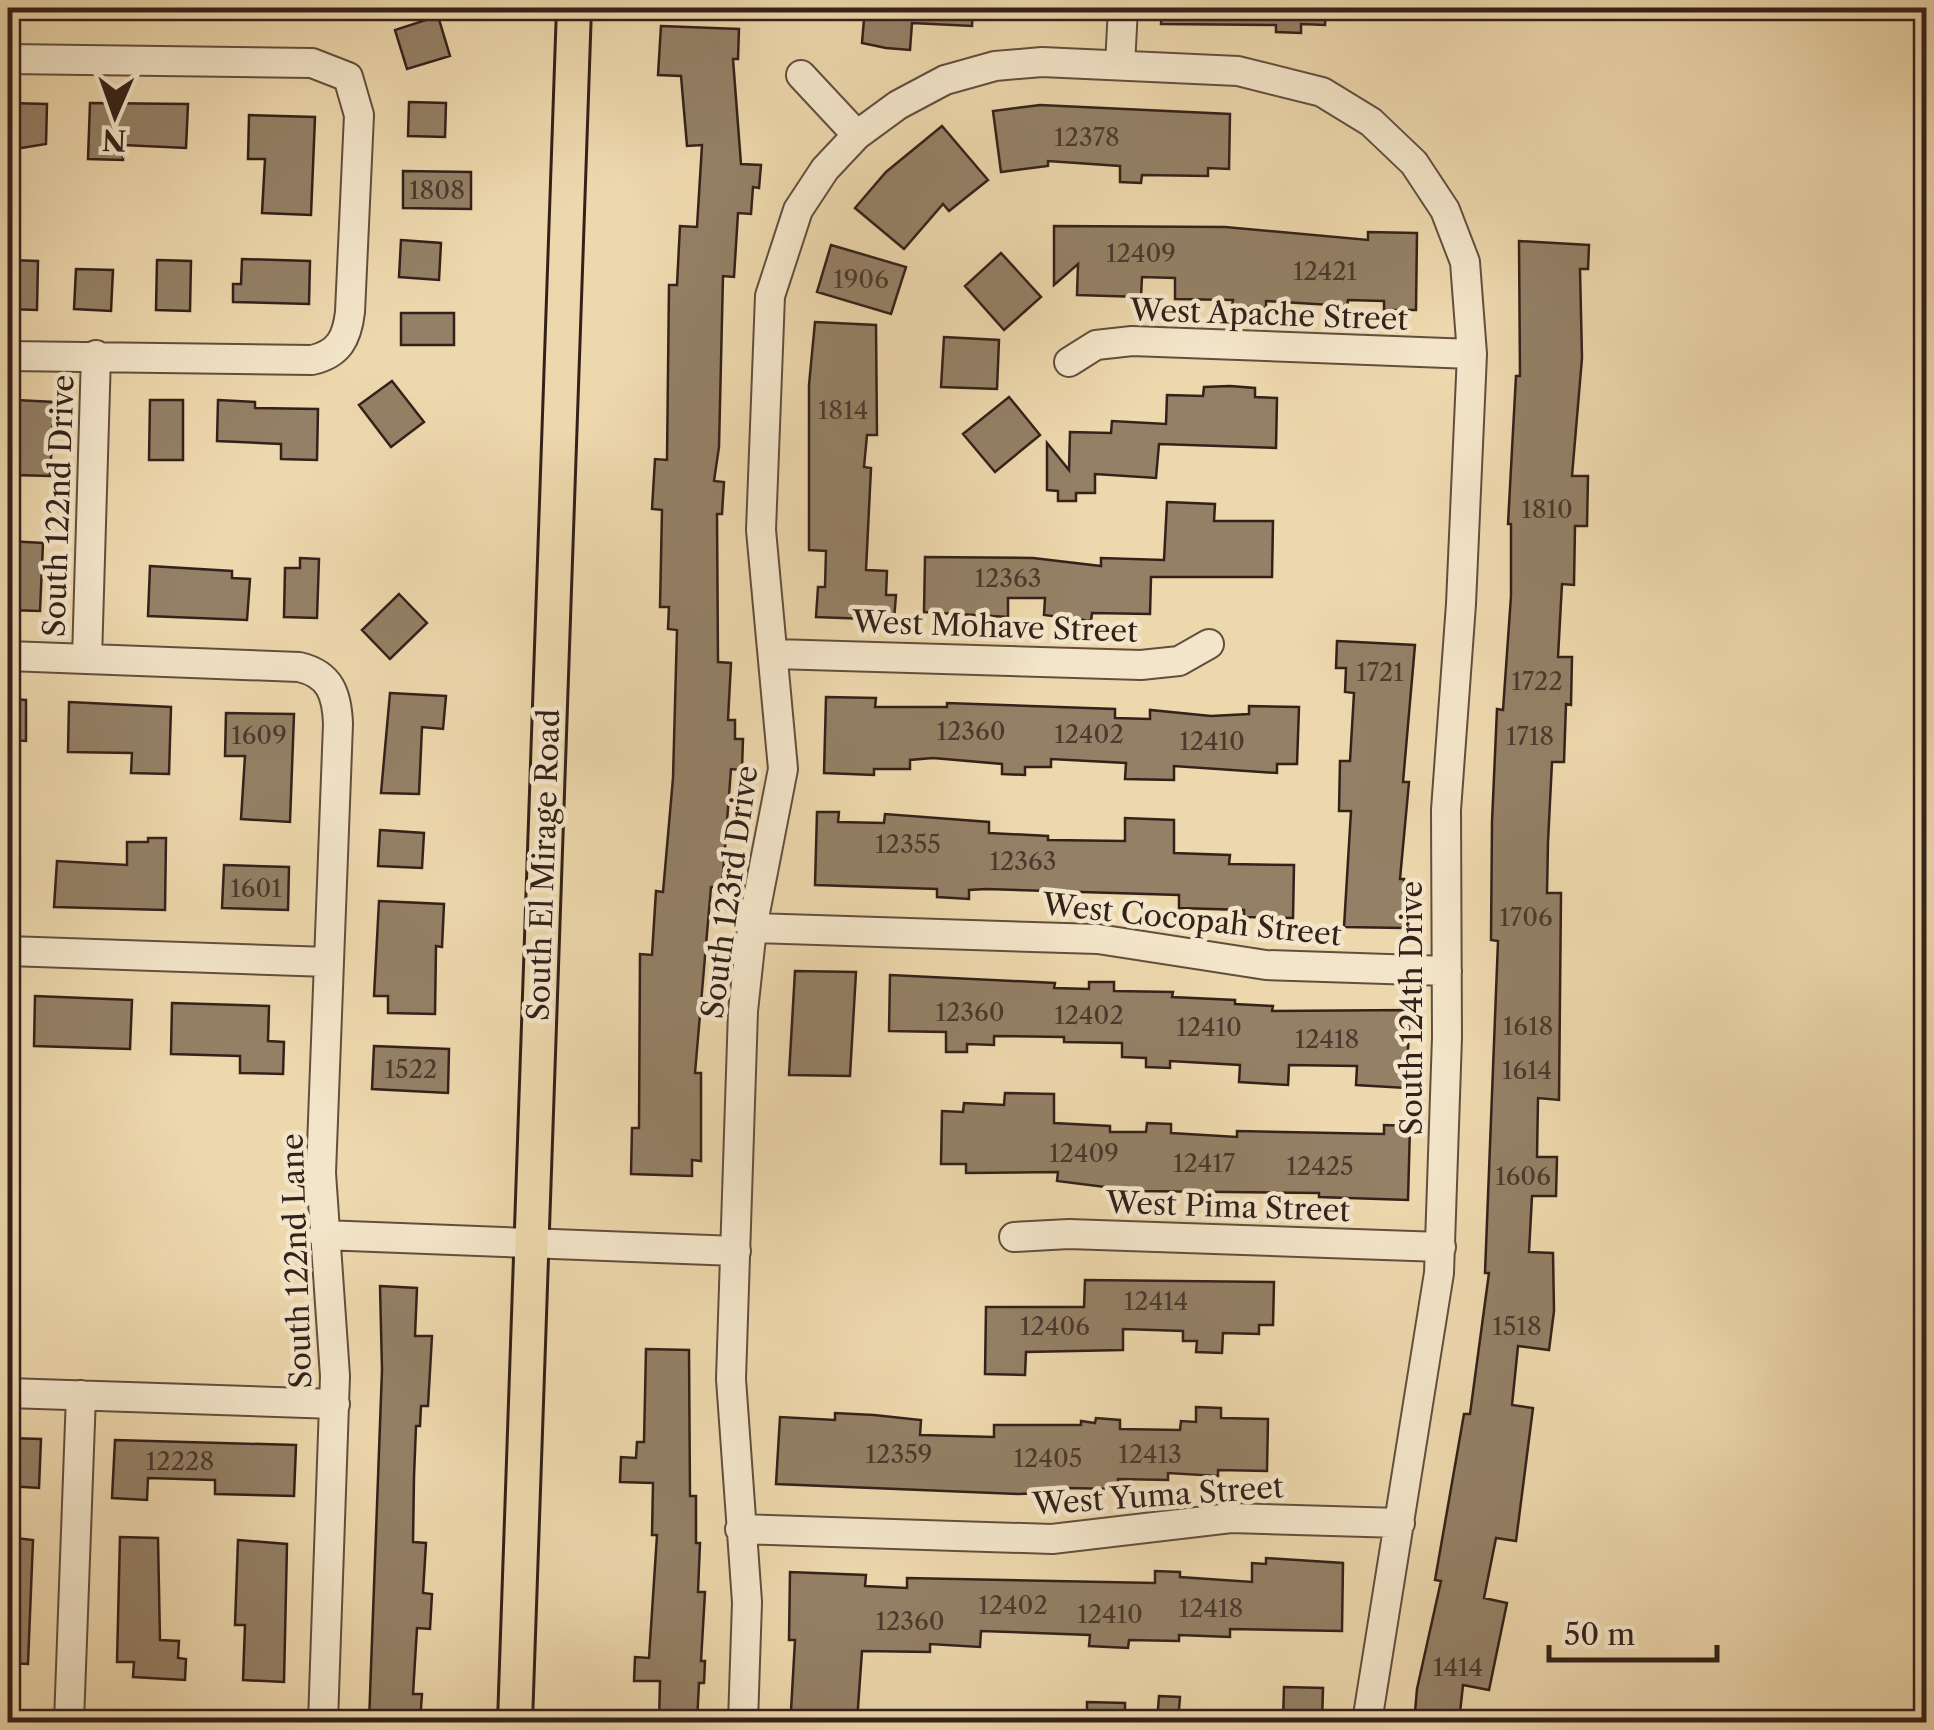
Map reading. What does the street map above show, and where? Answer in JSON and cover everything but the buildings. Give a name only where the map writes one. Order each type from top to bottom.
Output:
[{"type":"main road","name":"South El Mirage Road","points":[[515,1722],[574,8]]},
{"type":"street","points":[[1120,65],[1123,8]]},
{"type":"street","points":[[8,59],[312,64],[348,77],[358,115],[350,312],[344,340],[336,350],[312,360],[8,356]]},
{"type":"street","name":"South 124th Drive","points":[[849,143],[921,92],[970,72],[1019,63],[1266,74],[1347,105],[1394,142],[1431,186],[1457,236],[1470,288],[1472,354],[1461,604],[1445,826],[1441,1247],[1436,1309],[1368,1722]]},
{"type":"street","points":[[801,75],[849,143]]},
{"type":"street","name":"South 123rd Drive","points":[[743,1722],[748,1630],[730,1379],[743,1012],[752,928],[783,768],[761,505],[770,296],[798,210],[849,143]]},
{"type":"street","name":"West Apache Street","points":[[1069,362],[1096,345],[1132,341],[1472,354]]},
{"type":"street","name":"South 122nd Drive","points":[[86,659],[96,356]]},
{"type":"street","name":"West Mohave Street","points":[[774,654],[1141,665],[1179,661],[1209,644]]},
{"type":"street","points":[[8,656],[86,659]]},
{"type":"street","name":"South 122nd Lane","points":[[86,659],[299,667],[328,679],[338,724],[323,1236],[334,1339],[335,1404],[323,1722]]},
{"type":"street","name":"West Cocopah Street","points":[[752,928],[1098,939],[1266,965],[1446,972]]},
{"type":"street","points":[[8,951],[329,962]]},
{"type":"street","name":"West Pima Street","points":[[1014,1236],[1069,1234],[1441,1247]]},
{"type":"street","points":[[323,1236],[736,1250]]},
{"type":"street","points":[[8,1392],[335,1404]]},
{"type":"street","points":[[68,1722],[80,1394]]},
{"type":"street","name":"West Yuma Street","points":[[740,1529],[1052,1538],[1231,1518],[1400,1523]]}]
